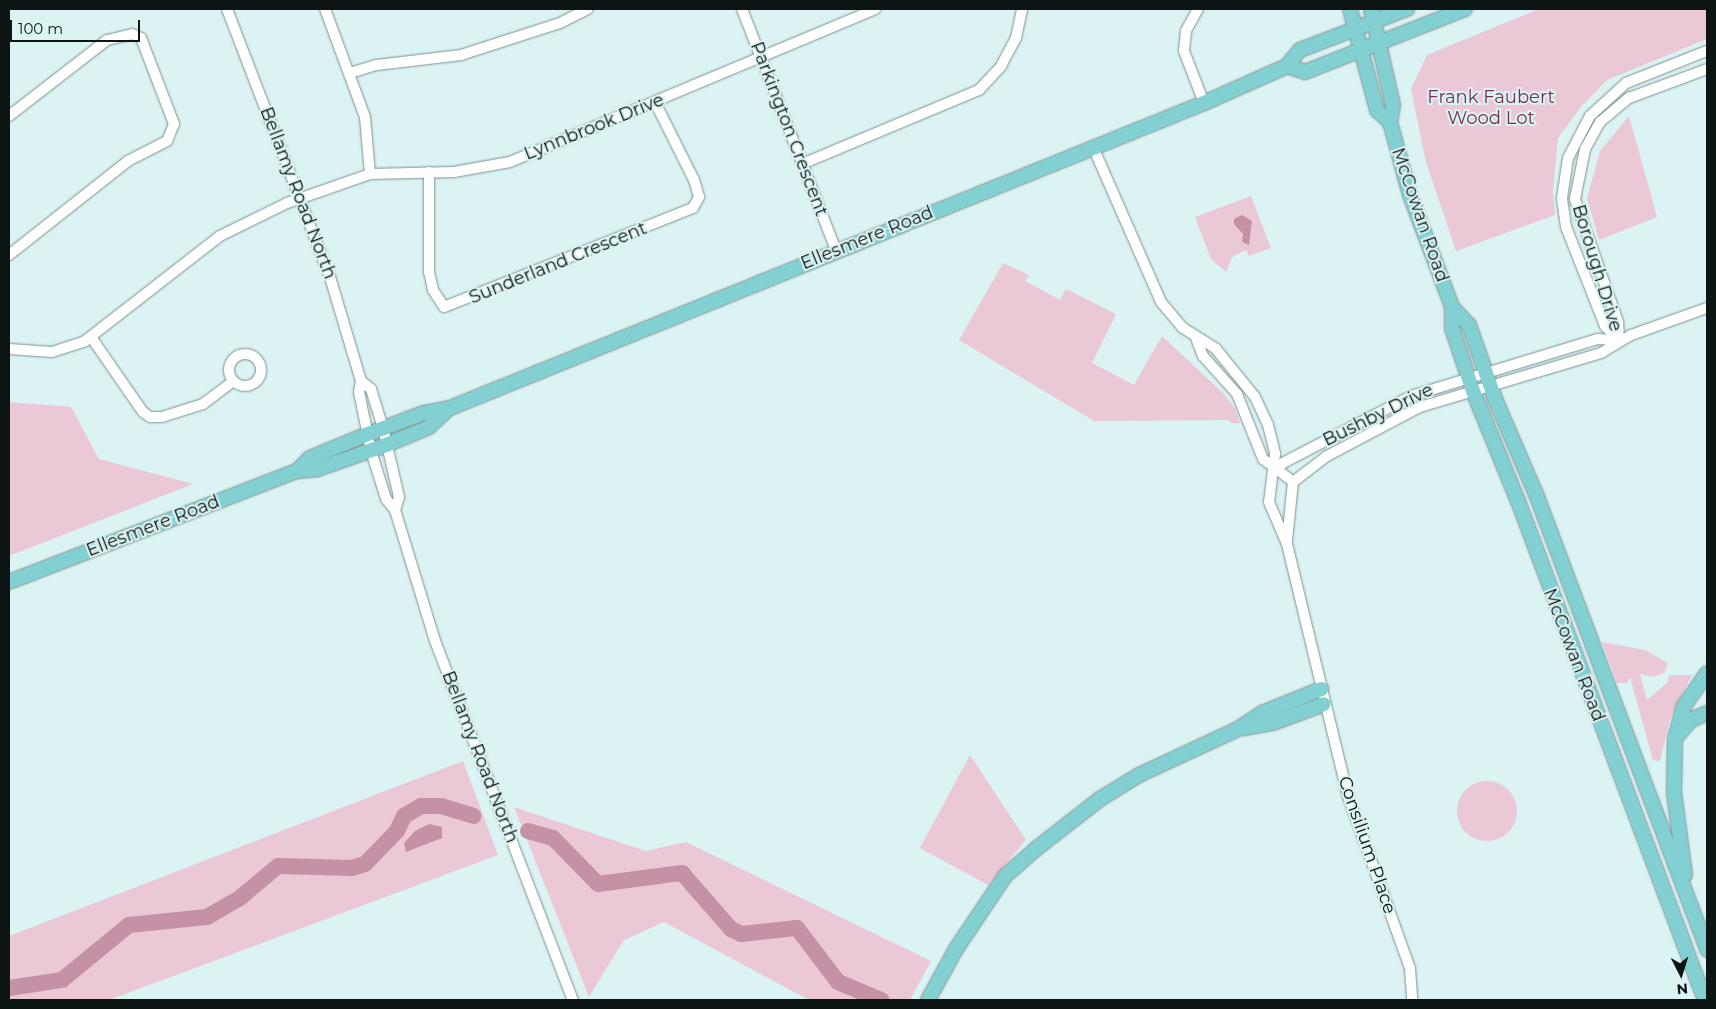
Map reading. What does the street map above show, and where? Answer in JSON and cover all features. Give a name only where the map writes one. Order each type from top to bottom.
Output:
[{"type":"main road","name":"McCowan Road","points":[[1350,9],[1377,110],[1390,122]]},
{"type":"main road","name":"Ellesmere Road","points":[[297,470],[310,458],[368,434],[424,413],[447,410],[836,250],[1204,103],[1287,66],[1300,50],[1356,29],[1372,15],[1407,9]]},
{"type":"main road","points":[[1287,66],[1305,72],[1465,9]]},
{"type":"main road","name":"McCowan Road","points":[[1372,15],[1393,106],[1390,122],[1410,195],[1452,307],[1452,328],[1473,391],[1518,501],[1704,1000]]},
{"type":"main road","name":"McCowan Road","points":[[1452,307],[1469,325],[1491,386],[1543,512],[1707,950]]},
{"type":"main road","name":"Ellesmere Road","points":[[9,582],[297,470],[318,470],[386,445],[429,427],[447,410]]},
{"type":"main road","points":[[1689,898],[1674,794],[1675,739],[1684,706],[1707,672]]},
{"type":"main road","points":[[928,1000],[956,949],[1005,876],[1037,848],[1113,790],[1167,760],[1236,730],[1262,714],[1321,689]]},
{"type":"main road","points":[[1236,730],[1273,723],[1324,704]]},
{"type":"main road","points":[[1675,739],[1691,720],[1707,712]]},
{"type":"street","name":"Bellamy Road North","points":[[227,9],[330,277],[361,381],[359,392],[371,450],[386,500],[395,510],[435,639],[573,1000]]},
{"type":"street","points":[[325,9],[367,123],[370,174]]},
{"type":"street","points":[[350,73],[377,65],[461,55],[560,23],[588,9]]},
{"type":"street","name":"Parkington Crescent","points":[[742,9],[836,250]]},
{"type":"street","name":"Lynnbrook Drive","points":[[9,349],[52,352],[91,337],[220,236],[301,198],[370,174],[454,172],[510,162],[875,9]]},
{"type":"street","points":[[802,164],[979,90],[1005,59],[1018,32],[1022,9]]},
{"type":"street","points":[[1198,9],[1186,31],[1184,51],[1204,103]]},
{"type":"street","points":[[9,116],[107,40],[132,34],[141,38],[174,124],[167,141],[128,161],[9,255]]},
{"type":"street","points":[[1704,53],[1707,69]]},
{"type":"street","name":"Borough Drive","points":[[1619,340],[1605,326],[1566,227],[1562,198],[1568,158],[1590,116],[1626,83],[1704,53]]},
{"type":"street","name":"Borough Drive","points":[[1619,340],[1618,322],[1575,199],[1585,149],[1600,122],[1629,98],[1707,69]]},
{"type":"street","name":"Sunderland Crescent","points":[[429,172],[429,272],[433,290],[444,307],[693,208],[699,197],[697,189],[655,102]]},
{"type":"street","points":[[1093,147],[1161,302],[1196,338],[1216,349],[1255,397],[1275,449],[1275,471],[1269,485],[1269,502],[1287,544]]},
{"type":"street","points":[[1619,340],[1707,308]]},
{"type":"street","points":[[91,337],[143,412],[150,417],[162,417],[203,404],[233,381]]},
{"type":"street","points":[[1196,338],[1203,356],[1237,394],[1263,459],[1275,471],[1293,482],[1287,544]]},
{"type":"street","name":"Bushby Drive","points":[[1275,471],[1283,463],[1396,404],[1468,376],[1597,339],[1619,340]]},
{"type":"street","name":"Bushby Drive","points":[[1293,482],[1300,474],[1334,452],[1403,416],[1473,391],[1601,353],[1619,340]]},
{"type":"street","name":"Bellamy Road North","points":[[361,381],[371,389],[383,428],[399,497],[395,510]]},
{"type":"street","points":[[1396,404],[1403,416]]},
{"type":"street","points":[[1327,440],[1334,452]]},
{"type":"street","name":"Consilium Place","points":[[1287,544],[1324,704],[1361,836],[1410,968],[1412,1000]]},
{"type":"green space","name":"Frank Faubert Wood Lot","points":[[1539,9],[1707,9],[1707,39],[1607,80],[1581,107],[1558,138],[1553,190],[1555,215],[1456,251],[1426,162],[1411,89],[1427,55]]},
{"type":"green space","points":[[1629,116],[1657,217],[1599,240],[1587,198],[1600,151]]},
{"type":"green space","points":[[1251,196],[1271,248],[1249,256],[1246,250],[1233,256],[1226,272],[1211,259],[1195,217]]},
{"type":"green space","points":[[1003,263],[1029,275],[1025,281],[1060,300],[1066,289],[1116,314],[1092,363],[1134,385],[1162,336],[1223,393],[1235,409],[1240,423],[1230,423],[1229,420],[1094,421],[959,340]]},
{"type":"green space","points":[[9,402],[71,407],[99,459],[193,484],[9,556]]},
{"type":"green space","points":[[1602,642],[1645,650],[1668,663],[1664,673],[1653,677],[1640,674],[1647,700],[1668,682],[1669,675],[1692,675],[1670,719],[1660,761],[1653,760],[1630,677],[1627,683],[1617,683]]},
{"type":"green space","points":[[970,755],[1026,840],[988,885],[920,848]]},
{"type":"green space","points":[[463,761],[498,855],[109,1000],[9,1000],[9,936]]},
{"type":"green space","points":[[1481,781],[1493,781],[1504,786],[1512,794],[1517,805],[1515,823],[1504,836],[1493,841],[1481,841],[1470,836],[1462,828],[1457,817],[1457,805],[1462,794],[1470,786]]},
{"type":"green space","points":[[514,807],[646,851],[686,842],[931,961],[910,1000],[809,1000],[664,922],[624,940],[589,997]]},
{"type":"shaded area","points":[[1242,215],[1252,221],[1249,245],[1242,242],[1243,234],[1234,224],[1234,219]]},
{"type":"shaded area","points":[[429,824],[442,827],[442,838],[406,852],[404,843],[415,831]]},
{"type":"waterway","points":[[9,988],[62,980],[129,925],[207,917],[241,897],[278,866],[352,868],[365,864],[397,831],[404,816],[421,806],[441,806],[474,816]]},
{"type":"waterway","points":[[528,831],[553,838],[598,884],[682,873],[731,929],[741,934],[797,928],[838,982],[881,1000]]}]
